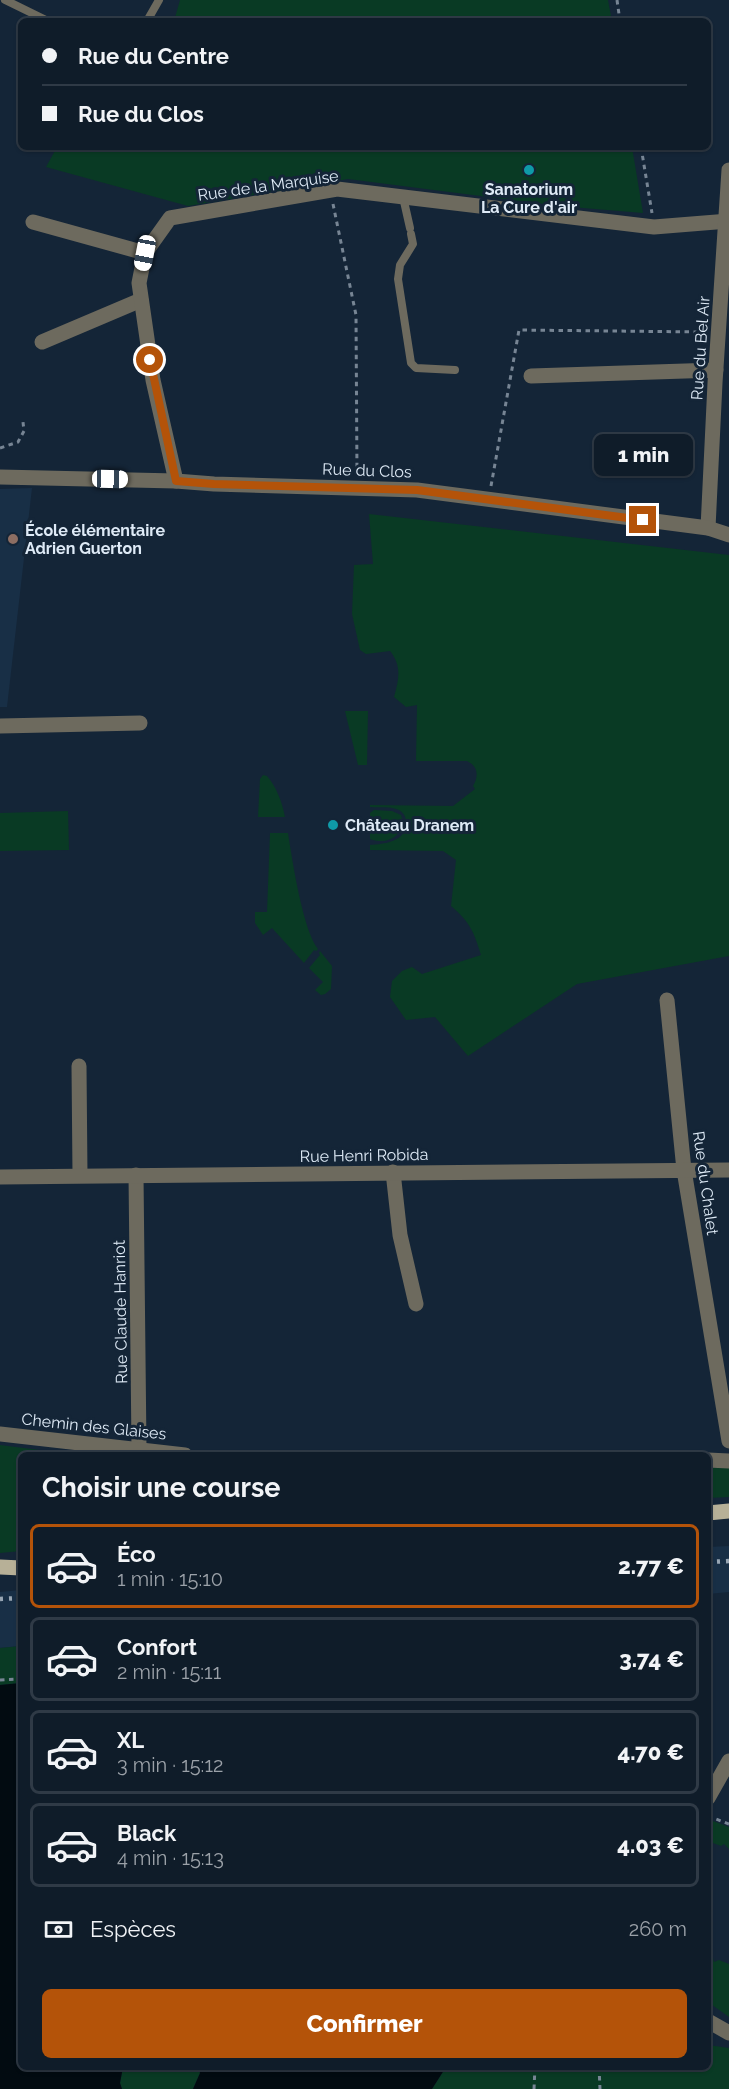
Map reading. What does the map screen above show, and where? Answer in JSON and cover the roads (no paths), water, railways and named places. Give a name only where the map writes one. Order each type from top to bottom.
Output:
[{"type":"main road","points":[[711,1513],[729,1511]]},
{"type":"main road","points":[[0,1568],[18,1568]]},
{"type":"street","name":"Rue du Bel Air","points":[[708,528],[720,378],[729,170]]},
{"type":"street","name":"Rue de la Marquise","points":[[145,253],[170,218],[337,189],[654,227],[727,221]]},
{"type":"street","points":[[33,222],[145,253],[139,283],[141,300],[153,380],[176,481]]},
{"type":"street","points":[[42,342],[141,300]]},
{"type":"street","points":[[531,376],[720,378]]},
{"type":"street","name":"Rue du Clos","points":[[0,477],[417,490],[708,528],[729,535]]},
{"type":"street","points":[[0,726],[140,723]]},
{"type":"street","name":"Rue du Chalet","points":[[667,1000],[684,1170],[729,1441]]},
{"type":"street","points":[[78,1066],[80,1175]]},
{"type":"street","name":"Rue Henri Robida","points":[[0,1177],[729,1170]]},
{"type":"street","points":[[393,1172],[400,1235],[416,1304]]},
{"type":"street","name":"Rue Claude Hanriot","points":[[136,1175],[139,1448]]},
{"type":"street","name":"Chemin des Glaises","points":[[0,1434],[165,1452]]},
{"type":"street","points":[[711,1460],[729,1461]]},
{"type":"street","points":[[711,1793],[729,1761]]},
{"type":"street","points":[[711,2023],[729,2033]]},
{"type":"lane","points":[[5,0],[42,18]]},
{"type":"lane","points":[[149,18],[159,0]]},
{"type":"lane","points":[[403,197],[413,244],[400,265],[398,279],[411,363],[416,368],[455,370]]},
{"type":"railway","points":[[711,1562],[729,1561]]},
{"type":"railway","points":[[0,1599],[18,1598]]},
{"type":"place","name":"Sanatorium La Cure d'air","points":[[529,170]]},
{"type":"place","name":"École élémentaire Adrien Guerton","points":[[13,539]]},
{"type":"place","name":"Château Dranem","points":[[333,825]]}]
